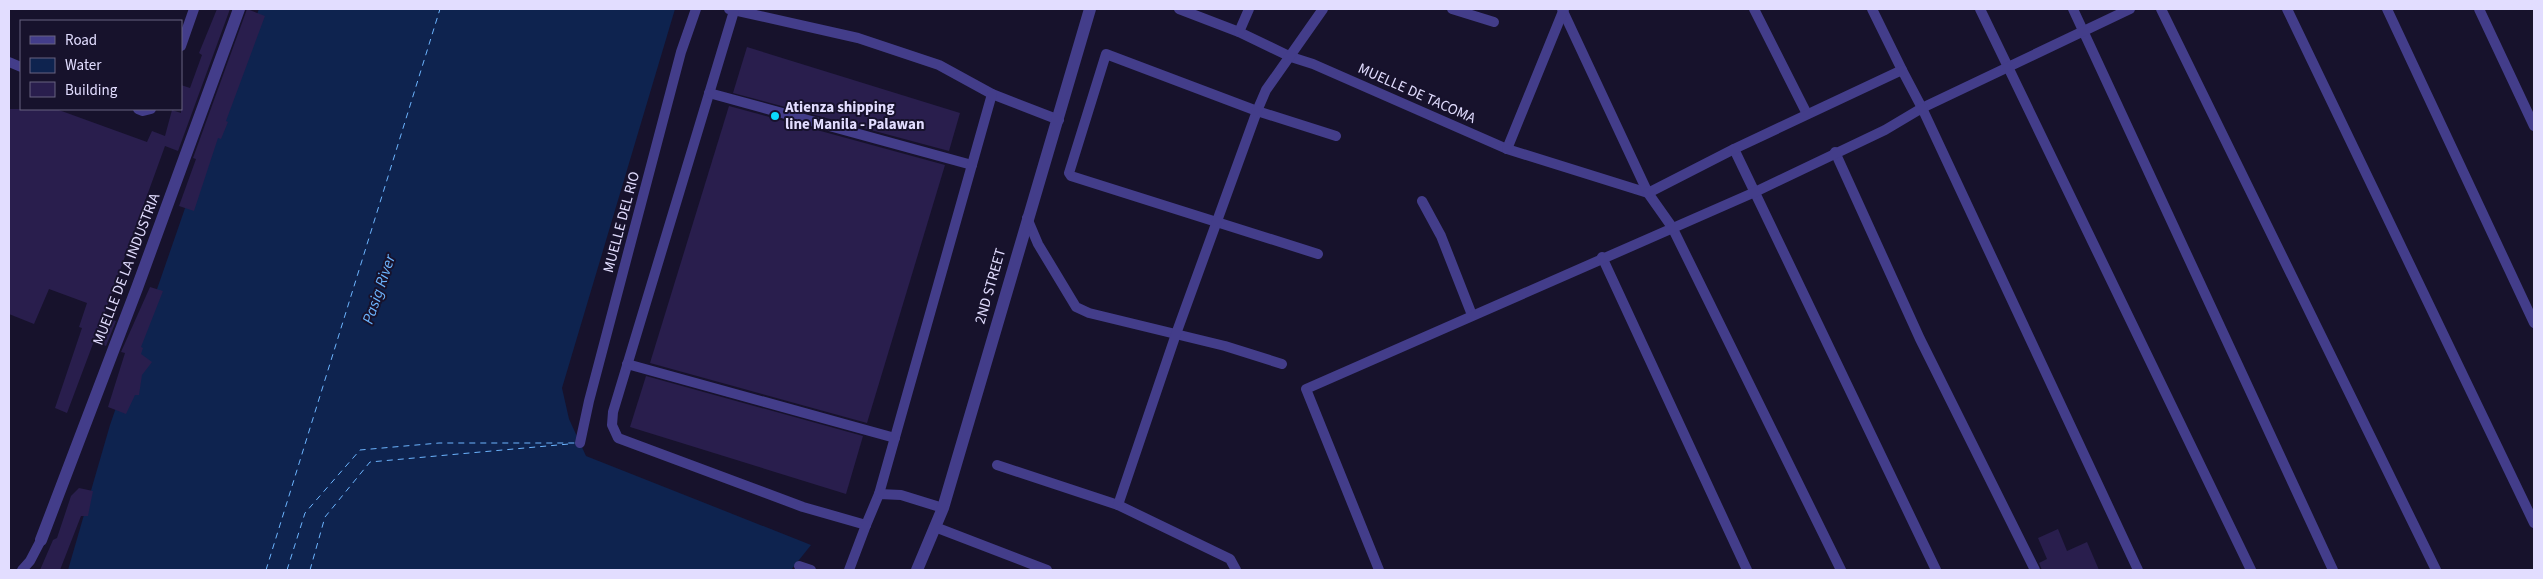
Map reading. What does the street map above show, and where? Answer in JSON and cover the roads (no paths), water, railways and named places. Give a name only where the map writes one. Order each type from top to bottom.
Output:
[{"type":"street","name":"MUELLE DE LA INDUSTRIA","points":[[41,540],[165,215],[239,9]]},
{"type":"street","name":"2ND STREET","points":[[917,570],[944,508],[1027,217],[1059,120],[1090,9]]},
{"type":"lane","points":[[182,43],[194,9]]},
{"type":"lane","name":"MUELLE DEL RIO","points":[[580,444],[589,401],[681,52],[696,9]]},
{"type":"lane","name":"MUELLE DE TACOMA","points":[[1179,9],[1239,32],[1291,57],[1313,64],[1507,149],[1648,193]]},
{"type":"lane","points":[[1239,32],[1249,9]]},
{"type":"lane","points":[[1118,505],[1176,334],[1256,110],[1266,90],[1323,9]]},
{"type":"lane","points":[[1452,9],[1494,22]]},
{"type":"lane","points":[[1754,9],[1807,114]]},
{"type":"lane","points":[[1872,9],[1922,108],[2138,570]]},
{"type":"lane","points":[[1980,9],[2251,570]]},
{"type":"lane","points":[[2073,9],[2333,570]]},
{"type":"lane","points":[[1379,570],[1306,389],[1602,257],[1755,192],[1835,152],[1885,130],[1922,108],[2130,9]]},
{"type":"lane","points":[[2161,9],[2436,570]]},
{"type":"lane","points":[[2287,9],[2534,523]]},
{"type":"lane","points":[[2387,9],[2534,323]]},
{"type":"lane","points":[[2479,9],[2534,126]]},
{"type":"lane","points":[[866,525],[803,507],[618,438],[612,425],[613,412],[709,93],[731,10],[867,41],[939,65],[992,94],[1059,120]]},
{"type":"lane","points":[[1507,149],[1563,10]]},
{"type":"lane","points":[[1563,10],[1648,193],[1672,228],[1841,570]]},
{"type":"lane","points":[[1318,254],[1070,176],[1069,173],[1104,54],[1256,110],[1336,136]]},
{"type":"lane","points":[[1648,193],[1734,149],[1902,70]]},
{"type":"lane","points":[[709,93],[972,165]]},
{"type":"lane","points":[[849,570],[879,494],[992,94]]},
{"type":"lane","points":[[1734,149],[1936,570]]},
{"type":"lane","points":[[1835,152],[1920,339],[2035,570]]},
{"type":"lane","points":[[1422,202],[1441,236],[1472,315]]},
{"type":"lane","points":[[1027,217],[1038,244],[1076,307],[1089,313],[1176,334],[1282,364]]},
{"type":"lane","points":[[1602,257],[1747,570]]},
{"type":"lane","points":[[627,364],[895,438]]},
{"type":"lane","points":[[996,464],[1118,505],[1230,558],[1236,570]]},
{"type":"lane","points":[[879,494],[901,495],[944,508]]},
{"type":"lane","points":[[935,527],[1047,570]]},
{"type":"lane","points":[[22,570],[30,561],[41,540]]},
{"type":"lane","points":[[799,566],[811,570]]},
{"type":"water","name":"Pasig River","points":[[259,9],[675,9],[562,388],[569,419],[586,456],[811,545],[791,570],[68,570],[110,425],[219,110]]},
{"type":"place","name":"Atienza shipping line Manila - Palawan","points":[[775,116]]}]
